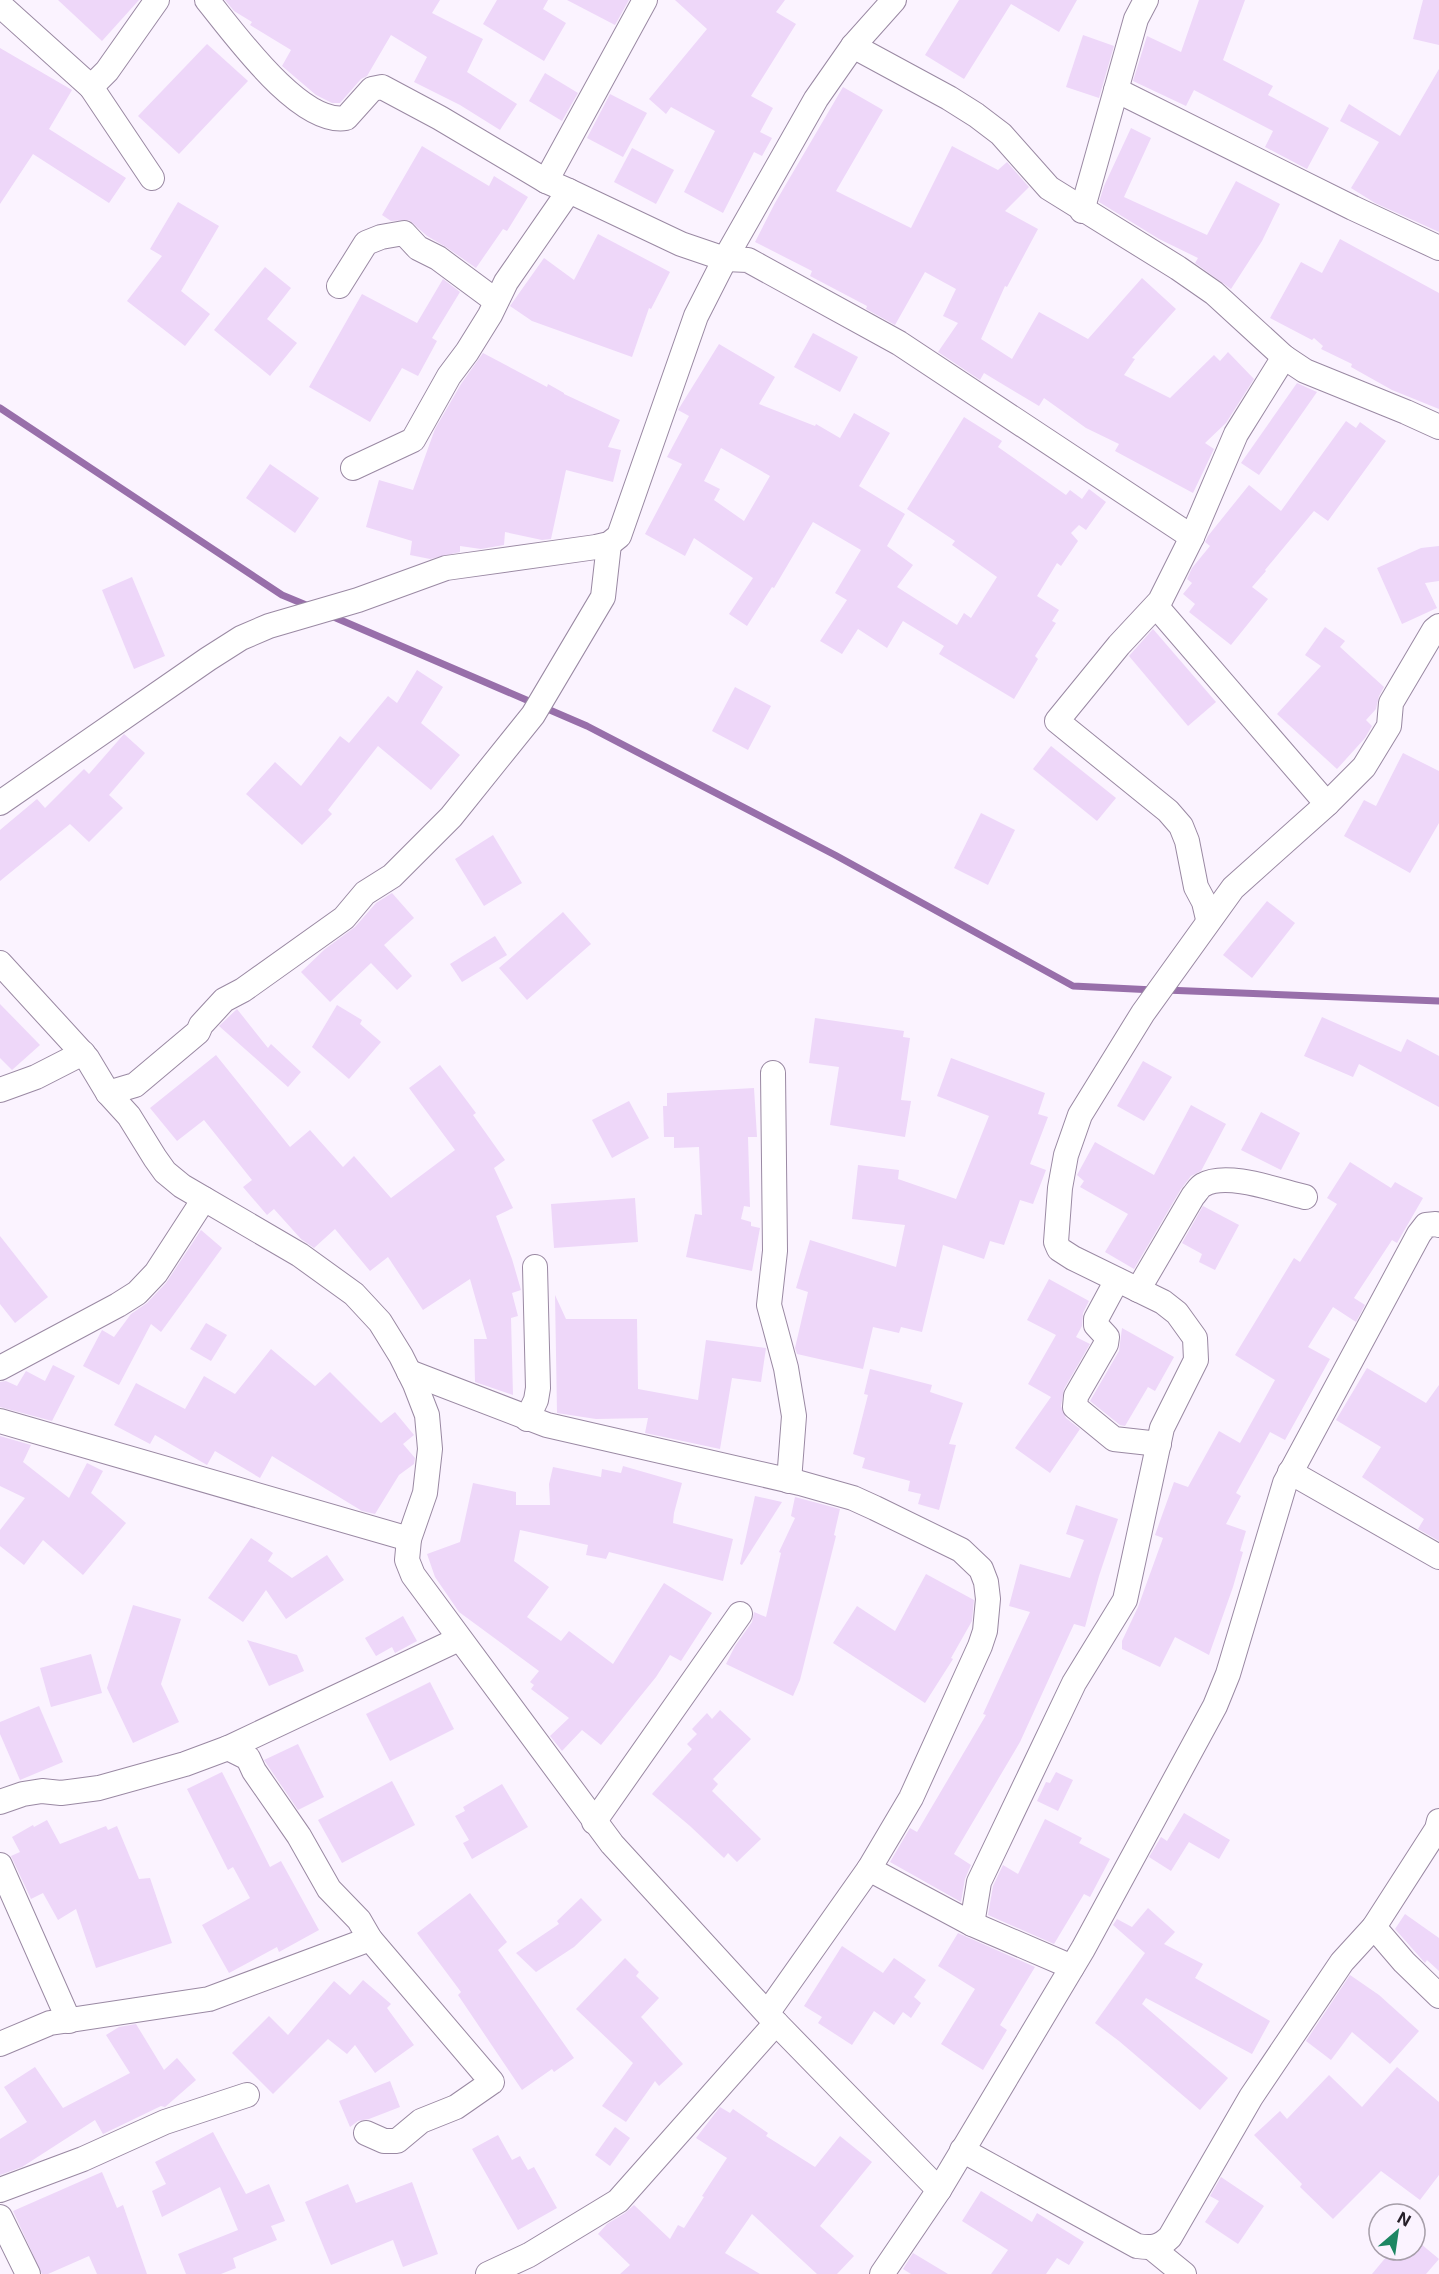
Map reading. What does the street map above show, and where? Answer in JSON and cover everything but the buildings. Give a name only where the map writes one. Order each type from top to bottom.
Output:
[{"type":"street","points":[[91,87],[107,71],[157,0]]},
{"type":"street","points":[[207,0],[268,74],[317,114],[338,120],[346,118],[372,89],[382,87],[568,192],[681,244],[725,259],[748,260],[875,329],[1192,537]]},
{"type":"street","points":[[546,181],[645,0]]},
{"type":"street","points":[[0,803],[208,658],[241,638],[269,626],[358,600],[446,568],[609,544],[619,536],[696,316],[725,259],[816,99],[853,46],[894,0]]},
{"type":"street","points":[[1082,211],[1136,19],[1146,0]]},
{"type":"street","points":[[0,6],[91,87],[152,178]]},
{"type":"street","points":[[853,46],[940,93],[976,116],[1001,134],[1049,188],[1214,293],[1284,357],[1305,371],[1406,411],[1439,427]]},
{"type":"street","points":[[1116,90],[1353,208],[1439,248]]},
{"type":"street","points":[[353,468],[413,440],[449,376],[467,352],[506,282],[568,192]]},
{"type":"street","points":[[339,286],[366,243],[381,237],[404,233],[418,248],[438,258],[496,301]]},
{"type":"street","points":[[1208,919],[1204,902],[1196,887],[1190,850],[1181,826],[1168,812],[1057,721],[1119,645],[1156,606],[1192,537],[1236,434],[1284,357]]},
{"type":"street","points":[[108,1093],[135,1085],[198,1032],[201,1025],[224,1000],[243,990],[344,918],[365,893],[392,876],[451,817],[533,715],[603,597],[609,544]]},
{"type":"street","points":[[1156,606],[1327,804]]},
{"type":"street","points":[[972,1924],[979,1882],[984,1871],[1074,1683],[1125,1600],[1162,1428],[1196,1359],[1195,1338],[1177,1313],[1162,1302],[1059,1249],[1056,1242],[1060,1188],[1066,1155],[1080,1115],[1143,1012],[1208,919],[1233,888],[1327,804],[1364,767],[1389,726],[1391,703],[1434,630],[1439,626]]},
{"type":"street","points":[[0,963],[83,1053],[108,1093],[129,1116],[165,1172],[182,1186],[318,1267],[354,1294],[380,1322],[410,1372],[427,1415],[430,1449],[425,1493],[409,1539],[407,1560],[413,1575],[612,1844],[772,2017],[939,2190]]},
{"type":"street","points":[[0,1090],[29,1080],[83,1053]]},
{"type":"street","points":[[773,1073],[775,1251],[769,1305],[786,1368],[794,1416],[789,1481]]},
{"type":"street","points":[[1138,1290],[1193,1196],[1203,1185],[1228,1181],[1246,1182],[1305,1197]]},
{"type":"street","points":[[0,1368],[137,1293],[156,1273],[204,1199]]},
{"type":"street","points":[[882,2274],[939,2190],[1072,1967],[1215,1706],[1228,1674],[1277,1504],[1290,1472],[1419,1234],[1426,1225],[1439,1225]]},
{"type":"street","points":[[527,1419],[536,1400],[538,1388],[535,1268]]},
{"type":"street","points":[[1117,1280],[1096,1319],[1096,1325],[1107,1337],[1106,1344],[1077,1396],[1075,1407],[1114,1439],[1159,1444]]},
{"type":"street","points":[[410,1372],[527,1419],[585,1436],[789,1481],[853,1498],[961,1550],[981,1569],[986,1582],[987,1615],[980,1646],[911,1798],[869,1869],[772,2017],[618,2201],[529,2255],[488,2274]]},
{"type":"street","points":[[0,1421],[409,1539]]},
{"type":"street","points":[[1290,1472],[1439,1557]]},
{"type":"street","points":[[594,1822],[740,1614]]},
{"type":"street","points":[[0,1802],[23,1794],[42,1791],[61,1793],[99,1788],[185,1764],[228,1748],[459,1639]]},
{"type":"street","points":[[228,1748],[248,1758],[254,1771],[299,1836],[329,1889],[358,1920],[370,1939],[492,2082],[456,2107],[421,2121],[397,2141],[384,2141],[366,2133]]},
{"type":"street","points":[[962,2150],[1137,2246],[1152,2248],[1163,2244],[1170,2237],[1251,2097],[1342,1962],[1374,1927],[1437,1829],[1439,1821]]},
{"type":"street","points":[[0,1865],[69,2021]]},
{"type":"street","points":[[869,1869],[972,1924],[1072,1967]]},
{"type":"street","points":[[1374,1927],[1404,1962],[1439,1996]]},
{"type":"street","points":[[0,2044],[50,2023],[229,1994],[370,1939]]},
{"type":"street","points":[[0,2190],[83,2160],[165,2122],[247,2095]]},
{"type":"street","points":[[0,2217],[28,2274]]},
{"type":"street","points":[[1152,2248],[1184,2274]]},
{"type":"waterway","points":[[0,408],[282,595],[311,607]]},
{"type":"waterway","points":[[329,615],[587,726],[835,855],[1073,986],[1154,990]]},
{"type":"waterway","points":[[1165,990],[1439,1001]]}]
